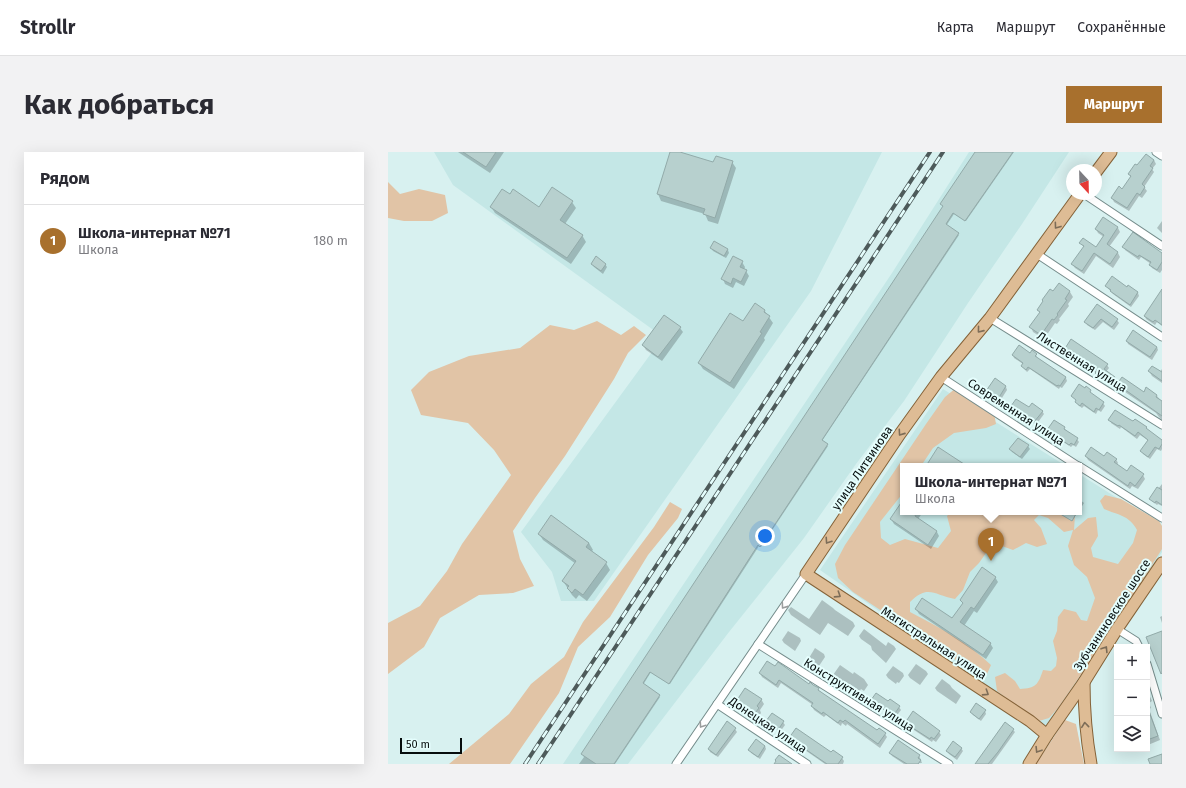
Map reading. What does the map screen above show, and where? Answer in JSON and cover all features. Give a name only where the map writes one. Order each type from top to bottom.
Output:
[{"type":"main road","points":[[1102,164],[1111,152]]},
{"type":"main road","name":"улица Литвинова","points":[[806,574],[900,434],[942,377],[990,318],[1076,200]]},
{"type":"main road","name":"Зубчаниновское шоссе","points":[[1029,764],[1162,563]]},
{"type":"main road","name":"Магистральная улица","points":[[806,574],[1030,721],[1047,735]]},
{"type":"main road","name":"Зубчаниновское шоссе","points":[[1084,682],[1085,721],[1091,764]]},
{"type":"street","points":[[1156,152],[1162,156]]},
{"type":"street","points":[[1093,200],[1162,246]]},
{"type":"street","points":[[1037,254],[1162,337]]},
{"type":"street","name":"Лиственная улица","points":[[990,318],[1162,425]]},
{"type":"street","name":"Современная улица","points":[[942,377],[1074,463]]},
{"type":"street","name":"Современная улица","points":[[1082,468],[1162,518]]},
{"type":"street","name":"улица Литвинова","points":[[676,764],[806,574]]},
{"type":"street","points":[[1117,629],[1136,641],[1138,644]]},
{"type":"street","name":"Конструктивная улица","points":[[758,644],[949,764]]},
{"type":"street","points":[[1150,674],[1162,714]]},
{"type":"street","name":"Донецкая улица","points":[[717,704],[807,764]]},
{"type":"shaded area","points":[[434,152],[882,152],[811,291],[594,601],[561,601],[552,572],[521,532],[663,337],[453,185]]},
{"type":"shaded area","points":[[969,152],[1069,152],[904,401],[856,464],[804,538],[729,632],[628,764],[563,764],[892,273]]},
{"type":"shaded area","points":[[388,182],[400,194],[419,189],[445,195],[448,213],[432,221],[404,221],[388,218]]},
{"type":"shaded area","points":[[597,321],[621,335],[634,326],[646,335],[628,353],[614,379],[565,456],[513,531],[520,559],[534,586],[513,593],[479,595],[440,618],[424,647],[388,674],[388,623],[420,606],[447,571],[462,544],[511,475],[494,450],[468,423],[421,415],[411,390],[429,372],[469,356],[520,348],[550,325],[574,330]]},
{"type":"shaded area","points":[[957,387],[994,413],[996,424],[986,428],[954,433],[933,448],[923,463],[900,463],[900,497],[880,522],[881,538],[890,545],[905,539],[938,548],[951,531],[948,515],[1039,515],[1034,520],[1041,528],[1047,544],[1037,547],[1026,543],[1013,550],[999,545],[987,538],[986,553],[970,572],[963,590],[955,599],[927,592],[922,593],[910,602],[910,612],[963,643],[991,665],[987,674],[977,674],[853,592],[838,578],[835,564],[845,545],[926,424],[945,397]]},
{"type":"shaded area","points":[[943,389],[1061,463],[900,463],[900,515],[1082,515],[1082,476],[1162,526],[1162,552],[1047,728],[820,570]]},
{"type":"shaded area","points":[[1105,495],[1121,499],[1159,521],[1162,526],[1162,549],[1104,641],[1058,708],[1049,718],[1039,721],[997,691],[995,677],[1005,673],[1015,681],[1020,689],[1030,688],[1036,685],[1043,670],[1051,671],[1056,666],[1057,658],[1053,641],[1057,631],[1058,617],[1064,609],[1076,612],[1081,620],[1087,621],[1095,598],[1087,577],[1074,565],[1068,546],[1073,530],[1064,532],[1048,518],[1039,515],[1075,515],[1074,530],[1088,518],[1096,517],[1098,536],[1091,548],[1093,557],[1118,564],[1133,543],[1137,530],[1127,518],[1104,509],[1100,501]]},
{"type":"shaded area","points":[[670,502],[682,509],[678,518],[648,555],[610,617],[578,647],[559,693],[510,764],[449,764],[509,714],[531,684],[564,657],[583,622],[654,527]]},
{"type":"shaded area","points":[[1065,720],[1076,724],[1084,764],[1036,764]]},
{"type":"building","points":[[463,152],[496,152],[486,167]]},
{"type":"building","points":[[670,152],[680,152],[713,162],[716,156],[733,161],[715,218],[703,214],[705,209],[657,194]]},
{"type":"building","points":[[975,152],[1013,152],[965,221],[953,213],[946,224],[959,233],[822,440],[828,444],[760,547],[758,545],[669,684],[650,672],[643,683],[660,695],[614,764],[596,764],[581,754],[943,206],[940,204]]},
{"type":"building","points":[[1146,154],[1154,160],[1150,166],[1153,168],[1142,184],[1145,187],[1140,195],[1137,193],[1127,208],[1111,198],[1119,186],[1122,189],[1131,176],[1128,174],[1135,164],[1137,165]]},
{"type":"building","points":[[552,187],[573,201],[560,220],[583,235],[567,258],[490,207],[502,189],[510,194],[513,189],[539,207]]},
{"type":"building","points":[[1103,217],[1118,227],[1107,244],[1118,252],[1110,264],[1094,253],[1082,271],[1071,264],[1084,246],[1079,243],[1083,238],[1096,247],[1104,235],[1095,229]]},
{"type":"building","points":[[1133,232],[1162,253],[1162,262],[1157,270],[1149,265],[1151,262],[1139,255],[1138,257],[1122,247]]},
{"type":"building","points":[[714,241],[728,249],[724,256],[710,248]]},
{"type":"building","points":[[596,256],[606,264],[601,271],[591,264]]},
{"type":"building","points":[[733,256],[743,261],[740,267],[747,270],[741,282],[733,278],[731,284],[721,279]]},
{"type":"building","points":[[1112,276],[1127,287],[1128,285],[1138,292],[1130,305],[1105,286]]},
{"type":"building","points":[[1059,283],[1070,291],[1065,299],[1067,300],[1057,314],[1058,315],[1054,320],[1052,319],[1041,335],[1029,327],[1040,312],[1037,310],[1043,301],[1042,300],[1050,289],[1053,291]]},
{"type":"building","points":[[1162,289],[1162,325],[1155,320],[1153,322],[1144,316]]},
{"type":"building","points":[[755,303],[765,310],[764,312],[770,316],[760,332],[762,333],[730,383],[698,363],[730,313],[743,321]]},
{"type":"building","points":[[1097,304],[1118,319],[1112,327],[1101,319],[1093,328],[1084,322]]},
{"type":"building","points":[[664,315],[681,327],[658,357],[642,345]]},
{"type":"building","points":[[1133,330],[1157,347],[1150,357],[1126,341]]},
{"type":"building","points":[[1071,339],[1108,364],[1104,369],[1115,377],[1110,384],[1095,373],[1096,372],[1064,350]]},
{"type":"building","points":[[1019,345],[1030,353],[1032,350],[1037,354],[1035,356],[1066,377],[1060,386],[1057,386],[1028,367],[1026,370],[1021,366],[1023,363],[1012,355]]},
{"type":"building","points":[[1152,366],[1162,372],[1162,381],[1148,371]]},
{"type":"building","points":[[1122,377],[1144,392],[1146,387],[1157,395],[1156,397],[1162,401],[1162,416],[1117,384]]},
{"type":"building","points":[[995,378],[1006,386],[998,399],[986,391]]},
{"type":"building","points":[[1079,384],[1085,388],[1086,386],[1091,390],[1090,392],[1104,402],[1099,410],[1096,408],[1094,412],[1082,403],[1080,406],[1075,402],[1076,400],[1071,396]]},
{"type":"building","points":[[1016,399],[1029,407],[1032,403],[1043,411],[1034,422],[1011,406]]},
{"type":"building","points":[[1115,410],[1133,421],[1135,419],[1162,440],[1162,444],[1159,449],[1155,447],[1148,457],[1140,451],[1148,440],[1138,432],[1135,436],[1119,425],[1118,426],[1108,420]]},
{"type":"building","points":[[1054,420],[1078,438],[1074,445],[1071,443],[1069,445],[1047,430]]},
{"type":"building","points":[[1018,438],[1029,445],[1020,457],[1009,449]]},
{"type":"building","points":[[938,447],[962,463],[928,463]]},
{"type":"building","points":[[1091,447],[1104,456],[1107,452],[1117,459],[1114,462],[1127,471],[1131,465],[1144,474],[1135,486],[1130,482],[1128,486],[1085,456]]},
{"type":"building","points":[[1157,487],[1162,490],[1162,505],[1149,499]]},
{"type":"building","points":[[900,504],[900,515],[916,515],[937,531],[928,545],[890,519]]},
{"type":"building","points":[[551,515],[589,543],[586,547],[607,562],[583,595],[575,589],[572,593],[567,588],[569,586],[562,581],[576,561],[538,534]]},
{"type":"building","points":[[1062,515],[1075,515],[1072,521]]},
{"type":"building","points":[[982,567],[996,577],[974,609],[971,607],[960,622],[991,643],[983,655],[915,609],[922,598],[952,618],[963,603],[960,600]]},
{"type":"building","points":[[1162,631],[1161,674],[1150,644],[1146,637]]},
{"type":"building","points":[[767,661],[775,666],[778,662],[809,684],[810,682],[819,688],[818,690],[877,730],[879,728],[886,733],[878,744],[845,720],[843,722],[840,720],[838,723],[823,712],[822,714],[811,706],[813,703],[779,680],[776,685],[759,673]]},
{"type":"building","points":[[745,688],[762,699],[757,706],[759,708],[752,717],[746,712],[747,711],[735,703]]},
{"type":"building","points":[[876,693],[888,701],[890,699],[900,706],[893,716],[871,700]]},
{"type":"building","points":[[976,703],[986,710],[979,719],[970,712]]},
{"type":"building","points":[[913,711],[940,731],[934,739],[931,737],[930,739],[905,723]]},
{"type":"building","points":[[772,713],[784,721],[778,730],[766,721]]},
{"type":"building","points":[[1150,714],[1158,736],[1150,739]]},
{"type":"building","points":[[727,721],[736,728],[716,755],[708,749]]},
{"type":"building","points":[[1005,722],[1014,729],[998,752],[988,764],[975,764]]},
{"type":"building","points":[[796,728],[831,752],[833,750],[843,757],[838,764],[827,764],[789,738]]},
{"type":"building","points":[[756,739],[765,746],[758,757],[748,750]]},
{"type":"building","points":[[898,740],[920,755],[918,758],[921,760],[918,764],[907,764],[889,753]]},
{"type":"building","points":[[953,741],[962,748],[955,757],[946,751]]},
{"type":"building","points":[[1162,754],[1162,764],[1150,764],[1148,759]]},
{"type":"building","points":[[779,755],[792,764],[774,764]]},
{"type":"railway","points":[[525,764],[930,152]]},
{"type":"railway","points":[[538,764],[943,152]]},
{"type":"place","name":"Школа-интернат №71","points":[[991,561]]}]
